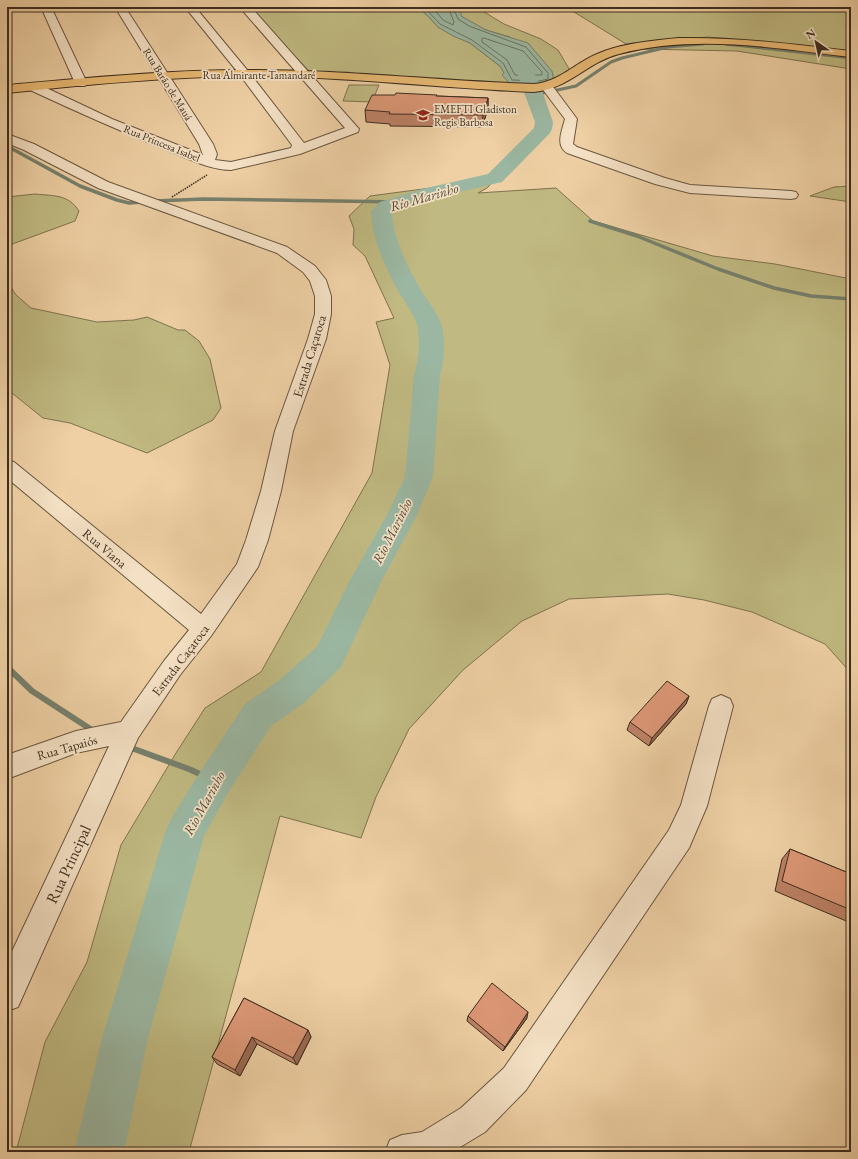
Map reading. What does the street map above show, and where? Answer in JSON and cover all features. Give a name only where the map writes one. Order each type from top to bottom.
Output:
[{"type":"main road","points":[[545,87],[564,80],[580,68],[604,55],[636,47],[675,42],[726,41],[851,54]]},
{"type":"main road","name":"Rua Almirante Tamandaré","points":[[7,89],[163,77],[244,73],[304,74],[511,87],[545,87]]},
{"type":"street","points":[[46,7],[81,83]]},
{"type":"street","name":"Rua Barão de Mauá","points":[[120,7],[209,149],[210,154],[208,162]]},
{"type":"street","points":[[190,7],[244,73],[299,145],[295,151]]},
{"type":"street","points":[[247,9],[304,74]]},
{"type":"street","name":"Rua Princesa Isabel","points":[[34,86],[108,122],[208,162],[231,166],[295,151],[353,129],[304,74]]},
{"type":"street","points":[[545,87],[571,119],[566,144],[572,150],[660,181],[690,189],[791,195]]},
{"type":"street","name":"Estrada Caçaroca","points":[[7,138],[30,147],[103,185],[282,250],[309,269],[318,280],[324,296],[323,314],[317,339],[284,430],[278,462],[257,540],[247,568],[203,629],[172,668],[129,731]]},
{"type":"street","name":"Rua Viana","points":[[7,467],[203,629]]},
{"type":"street","points":[[402,1152],[427,1148],[473,1120],[515,1079],[679,839],[694,806],[721,706]]},
{"type":"street","name":"Rua Tapaiós","points":[[7,768],[76,742],[129,731]]},
{"type":"street","name":"Rua Principal","points":[[7,996],[129,731]]},
{"type":"path","points":[[149,202],[209,173],[231,166]]},
{"type":"shaded area","points":[[249,7],[417,7],[438,27],[470,43],[501,67],[511,85],[311,73]]},
{"type":"shaded area","points":[[455,7],[476,7],[504,24],[541,39],[558,50],[571,72],[554,82],[552,78],[553,74],[510,37],[486,30],[470,23],[461,16]]},
{"type":"shaded area","points":[[566,7],[851,7],[851,51],[708,37],[626,44]]},
{"type":"shaded area","points":[[710,43],[851,57],[851,69],[737,51],[640,49]]},
{"type":"shaded area","points":[[349,85],[379,85],[372,102],[343,101]]},
{"type":"shaded area","points":[[499,176],[487,188],[478,193],[556,188],[593,221],[713,256],[775,264],[851,279],[851,673],[825,644],[752,612],[704,600],[668,594],[569,599],[522,621],[463,670],[409,729],[376,797],[361,838],[280,816],[189,1152],[16,1152],[45,1042],[87,962],[121,845],[176,753],[205,708],[261,672],[372,473],[390,365],[376,322],[394,318],[365,256],[353,245],[354,229],[349,216],[370,196],[461,184]]},
{"type":"shaded area","points":[[851,186],[851,202],[810,196],[834,187]]},
{"type":"shaded area","points":[[35,194],[60,197],[70,201],[79,211],[75,221],[7,246],[7,197]]},
{"type":"shaded area","points":[[7,281],[16,295],[31,308],[97,322],[134,320],[147,317],[178,330],[185,330],[199,341],[210,359],[221,408],[213,420],[147,453],[70,423],[43,418],[7,389]]},
{"type":"water","points":[[417,7],[455,7],[461,12],[461,16],[486,30],[528,43],[552,71],[554,82],[540,85],[511,85],[502,75],[504,73],[500,66],[470,43],[453,36],[438,27]]},
{"type":"building","points":[[396,93],[488,98],[483,115],[389,114],[390,112],[365,110],[372,95],[395,95]]},
{"type":"building","points":[[667,681],[689,696],[652,738],[630,722]]},
{"type":"building","points":[[790,849],[851,874],[851,910],[782,881]]},
{"type":"building","points":[[492,983],[528,1012],[505,1047],[468,1016]]},
{"type":"building","points":[[244,998],[308,1030],[293,1058],[252,1037],[235,1070],[212,1057]]},
{"type":"waterway","points":[[534,95],[576,86],[611,62],[622,58],[668,47],[703,44]]},
{"type":"waterway","points":[[726,44],[851,58]]},
{"type":"waterway","name":"Rio Marinho","points":[[99,1152],[125,1038],[186,830],[215,781],[258,715],[291,692],[329,657],[365,582],[402,515],[419,477],[427,375],[431,365],[430,330],[428,321],[403,279],[391,252],[382,226],[381,211],[387,206],[429,193],[495,178],[543,129],[544,122],[522,64],[513,54]]},
{"type":"waterway","points":[[7,146],[80,186],[117,200],[129,203],[143,202]]},
{"type":"waterway","points":[[154,201],[204,199],[401,202]]},
{"type":"waterway","points":[[590,221],[637,236],[718,269],[774,288],[811,296],[851,299]]},
{"type":"waterway","points":[[7,667],[32,691],[95,732]]},
{"type":"waterway","points":[[126,746],[189,769],[215,781]]},
{"type":"place","name":"EMEFTI Gladiston Regis Barbosa","points":[[423,115]]}]
